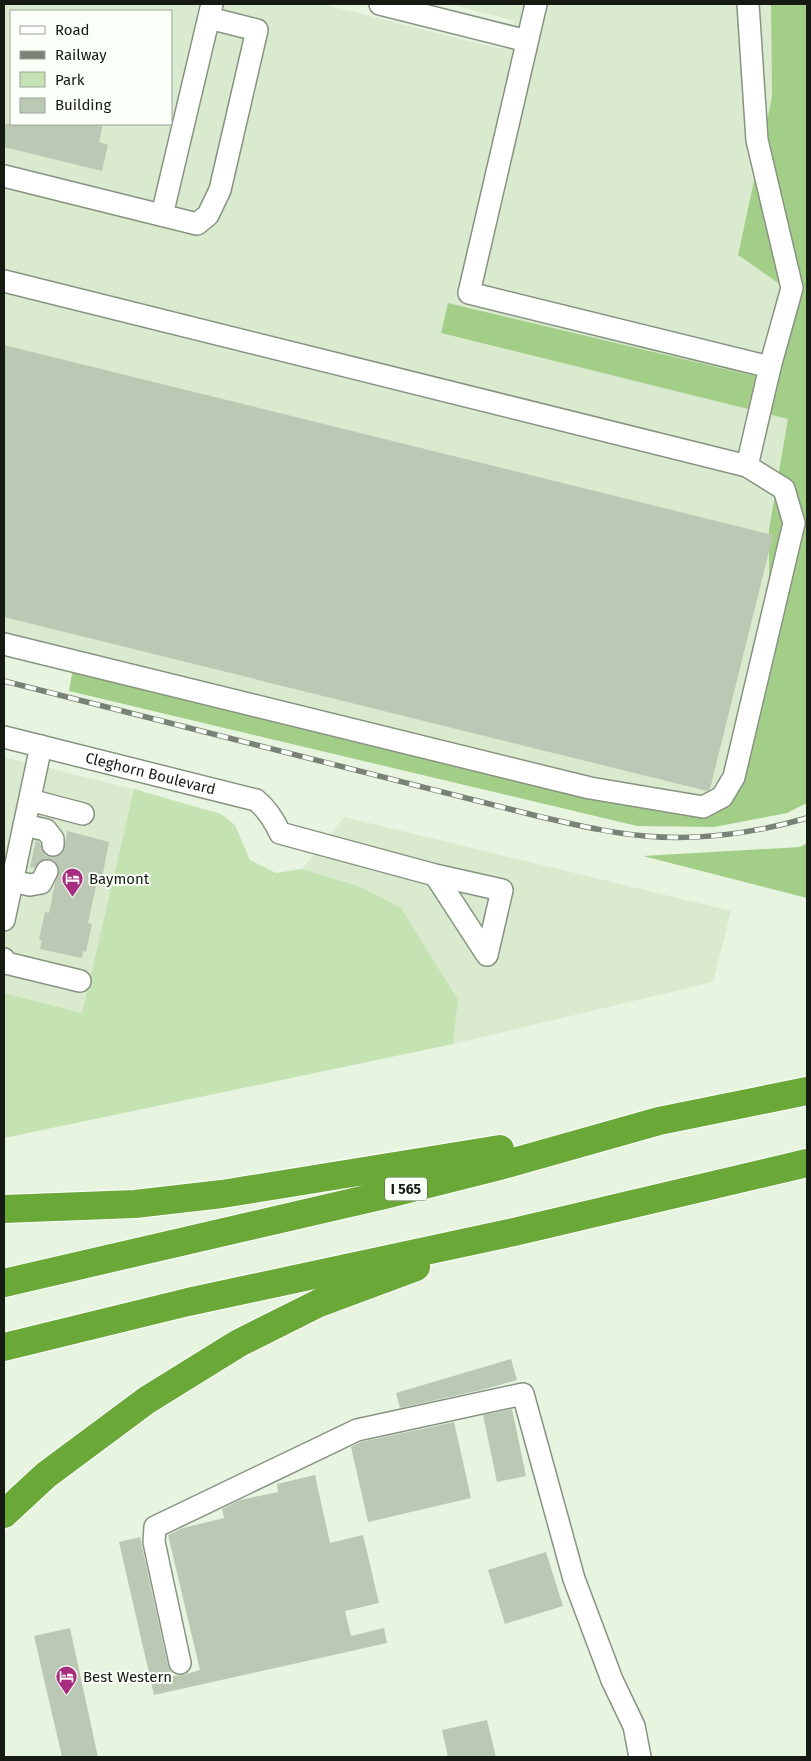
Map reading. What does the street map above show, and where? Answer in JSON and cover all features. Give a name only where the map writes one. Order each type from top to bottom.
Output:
[{"type":"highway","name":"I 565","points":[[4,1282],[394,1192],[496,1167],[659,1122],[807,1091]]},
{"type":"highway","points":[[4,1209],[135,1204],[222,1194],[659,1122]]},
{"type":"highway","points":[[4,1348],[188,1302],[514,1232],[807,1163]]},
{"type":"highway","points":[[4,1514],[46,1475],[147,1400],[239,1343],[319,1303],[514,1232]]},
{"type":"street","points":[[380,4],[527,40]]},
{"type":"street","points":[[536,4],[469,294],[770,367]]},
{"type":"street","points":[[748,4],[757,140],[792,288],[770,367],[748,466]]},
{"type":"street","points":[[4,176],[197,224],[208,216],[220,190],[257,30],[211,11],[162,215]]},
{"type":"street","points":[[4,281],[748,466],[784,490],[794,523],[734,777],[722,797],[703,807],[590,788],[4,644]]},
{"type":"street","name":"Cleghorn Boulevard","points":[[4,737],[256,800],[269,813],[280,833],[435,875]]},
{"type":"street","points":[[4,920],[41,746]]},
{"type":"street","points":[[30,800],[83,814]]},
{"type":"street","points":[[24,826],[46,830],[53,839],[52,845]]},
{"type":"street","points":[[12,881],[30,886],[41,883],[47,871]]},
{"type":"street","points":[[4,958],[6,963],[80,981]]},
{"type":"street","points":[[180,1663],[154,1542],[155,1527],[357,1430],[523,1394],[574,1579],[612,1680],[634,1726],[640,1757]]},
{"type":"shaded area","points":[[4,4],[322,4],[501,49],[515,21],[448,4],[771,4],[772,97],[738,255],[794,294],[776,381],[448,303],[441,333],[788,419],[769,529],[769,651],[736,789],[708,806],[4,651]]},
{"type":"shaded area","points":[[4,757],[134,789],[82,1013],[4,993]]},
{"type":"shaded area","points":[[344,817],[731,911],[713,982],[453,1044],[458,1000],[361,887],[302,869]]},
{"type":"green space","points":[[771,4],[807,4],[807,803],[787,813],[714,827],[637,826],[69,691],[73,668],[653,808],[735,789],[769,651],[769,529],[788,419],[441,333],[448,303],[776,381],[794,294],[738,255],[772,97]]},
{"type":"green space","points":[[134,789],[221,814],[235,825],[250,860],[276,873],[302,869],[361,887],[401,908],[458,1000],[453,1044],[4,1138],[4,993],[82,1013]]},
{"type":"green space","points":[[807,843],[807,898],[643,856],[800,847]]},
{"type":"building","points":[[4,124],[103,125],[99,142],[108,145],[102,171],[4,147]]},
{"type":"building","points":[[4,345],[773,535],[710,789],[707,791],[4,617]]},
{"type":"building","name":"Baymont","points":[[67,831],[109,842],[101,883],[97,882],[88,923],[92,924],[86,952],[83,951],[82,958],[40,949],[42,941],[39,940],[45,912],[49,913],[59,871],[57,864],[47,859],[40,861],[35,868],[30,867],[36,840],[40,843],[42,851],[46,856],[59,856],[64,851]]},
{"type":"building","points":[[511,1359],[517,1380],[400,1408],[396,1393]]},
{"type":"building","points":[[512,1409],[526,1476],[497,1482],[483,1415]]},
{"type":"building","points":[[454,1422],[471,1498],[368,1522],[351,1447],[361,1442]]},
{"type":"building","points":[[315,1475],[330,1543],[363,1535],[379,1603],[345,1611],[351,1636],[384,1628],[387,1643],[154,1695],[119,1542],[140,1537],[168,1666],[172,1676],[200,1670],[168,1535],[183,1528],[224,1518],[222,1509],[240,1500],[278,1492],[277,1484]]},
{"type":"building","points":[[546,1552],[563,1606],[505,1624],[488,1570]]},
{"type":"building","name":"Best Western","points":[[70,1628],[98,1757],[62,1757],[34,1636]]},
{"type":"building","points":[[487,1720],[496,1757],[448,1757],[442,1730]]},
{"type":"railway","points":[[4,681],[537,816],[632,835],[666,837],[707,836],[747,832],[807,818]]},
{"type":"place","name":"Baymont","points":[[73,898]]},
{"type":"place","name":"Best Western","points":[[67,1696]]}]
